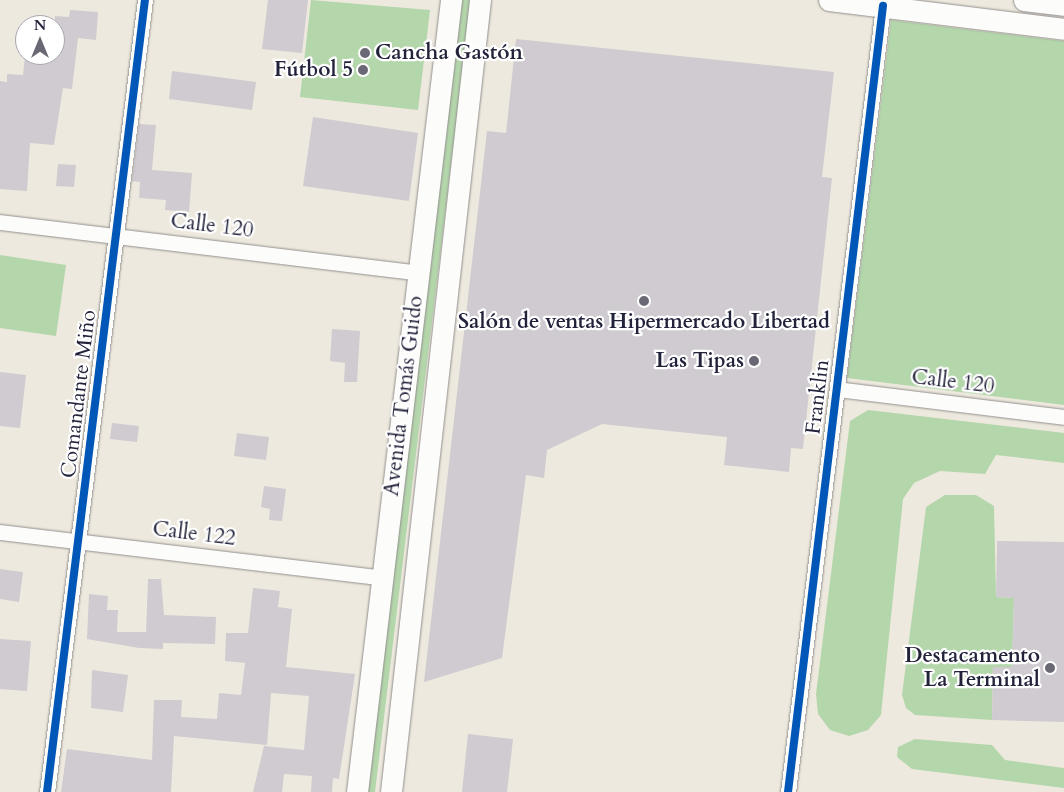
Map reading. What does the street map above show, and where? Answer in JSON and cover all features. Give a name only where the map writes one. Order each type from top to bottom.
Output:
[{"type":"main road","name":"Avenida Tomás Guido","points":[[358,792],[451,0]]},
{"type":"main road","name":"Avenida Tomás Guido","points":[[390,792],[480,0]]},
{"type":"main road","points":[[829,0],[1064,29]]},
{"type":"main road","points":[[1024,0],[1064,5]]},
{"type":"street","name":"Comandante Miño","points":[[47,792],[145,0]]},
{"type":"street","name":"Franklin","points":[[788,792],[883,6]]},
{"type":"street","name":"Calle 120","points":[[0,222],[419,273]]},
{"type":"street","name":"Calle 120","points":[[837,389],[1064,417]]},
{"type":"street","name":"Calle 122","points":[[0,532],[383,578]]},
{"type":"green space","name":"Fútbol 5","points":[[311,0],[430,10],[418,110],[300,97]]},
{"type":"green space","points":[[458,0],[471,0],[375,792],[362,792]]},
{"type":"green space","points":[[891,20],[1064,41],[1064,405],[847,378]]},
{"type":"green space","points":[[0,255],[66,265],[56,336],[0,328]]},
{"type":"green space","points":[[868,410],[1064,433],[1064,463],[996,455],[985,474],[940,471],[914,483],[903,499],[881,715],[868,730],[849,736],[830,730],[818,714],[816,694],[850,421]]},
{"type":"green space","points":[[945,495],[976,495],[994,506],[996,597],[1014,598],[1012,667],[993,667],[992,720],[915,715],[906,708],[902,695],[926,507]]},
{"type":"green space","points":[[915,739],[992,745],[1005,760],[1064,768],[1064,788],[912,769],[897,757],[898,747]]},
{"type":"building","points":[[268,0],[308,0],[302,53],[262,49]]},
{"type":"building","points":[[70,10],[98,12],[96,40],[78,38],[72,89],[63,88],[54,145],[30,143],[27,191],[0,189],[0,81],[7,82],[7,74],[23,75],[24,65],[65,65],[65,17],[69,17]]},
{"type":"building","name":"Salón de ventas Hipermercado Libertad","points":[[516,39],[834,72],[822,177],[832,178],[803,449],[791,448],[789,472],[724,465],[727,437],[602,424],[547,450],[544,478],[526,475],[502,658],[424,682],[487,131],[506,133]]},
{"type":"building","points":[[172,71],[256,82],[252,110],[169,99]]},
{"type":"building","points":[[313,117],[418,133],[409,201],[303,186]]},
{"type":"building","points":[[139,124],[156,125],[152,170],[192,173],[189,212],[165,210],[166,200],[139,198],[140,182],[132,181]]},
{"type":"building","points":[[58,164],[76,165],[74,187],[56,186]]},
{"type":"building","points":[[332,329],[360,331],[357,382],[344,382],[345,363],[330,361]]},
{"type":"building","points":[[0,372],[26,375],[20,428],[0,426]]},
{"type":"building","points":[[112,423],[139,426],[137,442],[110,439]]},
{"type":"building","points":[[237,433],[269,437],[266,460],[234,456]]},
{"type":"building","points":[[264,486],[286,489],[282,521],[269,520],[270,509],[261,507]]},
{"type":"building","points":[[997,541],[1064,542],[1064,722],[992,720],[993,667],[1012,667],[1014,598],[996,597]]},
{"type":"building","points":[[0,569],[23,572],[19,602],[0,599]]},
{"type":"building","points":[[148,579],[161,579],[164,615],[216,617],[215,644],[163,643],[163,649],[139,648],[87,639],[89,594],[108,596],[107,610],[118,610],[117,632],[146,632]]},
{"type":"building","points":[[253,588],[280,591],[278,607],[292,609],[286,667],[355,674],[339,779],[333,778],[332,792],[311,792],[312,776],[284,774],[282,792],[253,792],[264,746],[304,750],[309,696],[271,693],[267,745],[174,736],[171,792],[61,792],[67,749],[152,760],[154,700],[182,700],[181,717],[217,719],[219,693],[241,695],[245,663],[225,661],[226,633],[248,633]]},
{"type":"building","points":[[0,639],[31,641],[27,691],[0,689]]},
{"type":"building","points":[[92,670],[128,675],[123,712],[91,708]]},
{"type":"building","points":[[468,734],[513,739],[507,792],[462,792]]},
{"type":"cycle path","points":[[47,792],[145,0]]},
{"type":"cycle path","points":[[788,792],[883,6]]},
{"type":"place","name":"Cancha Gastón","points":[[365,53]]},
{"type":"place","name":"Fútbol 5","points":[[363,70]]},
{"type":"place","name":"Salón de ventas Hipermercado Libertad","points":[[644,301]]},
{"type":"place","name":"Las Tipas","points":[[754,361]]},
{"type":"place","name":"Destacamento La Terminal","points":[[1050,668]]}]
